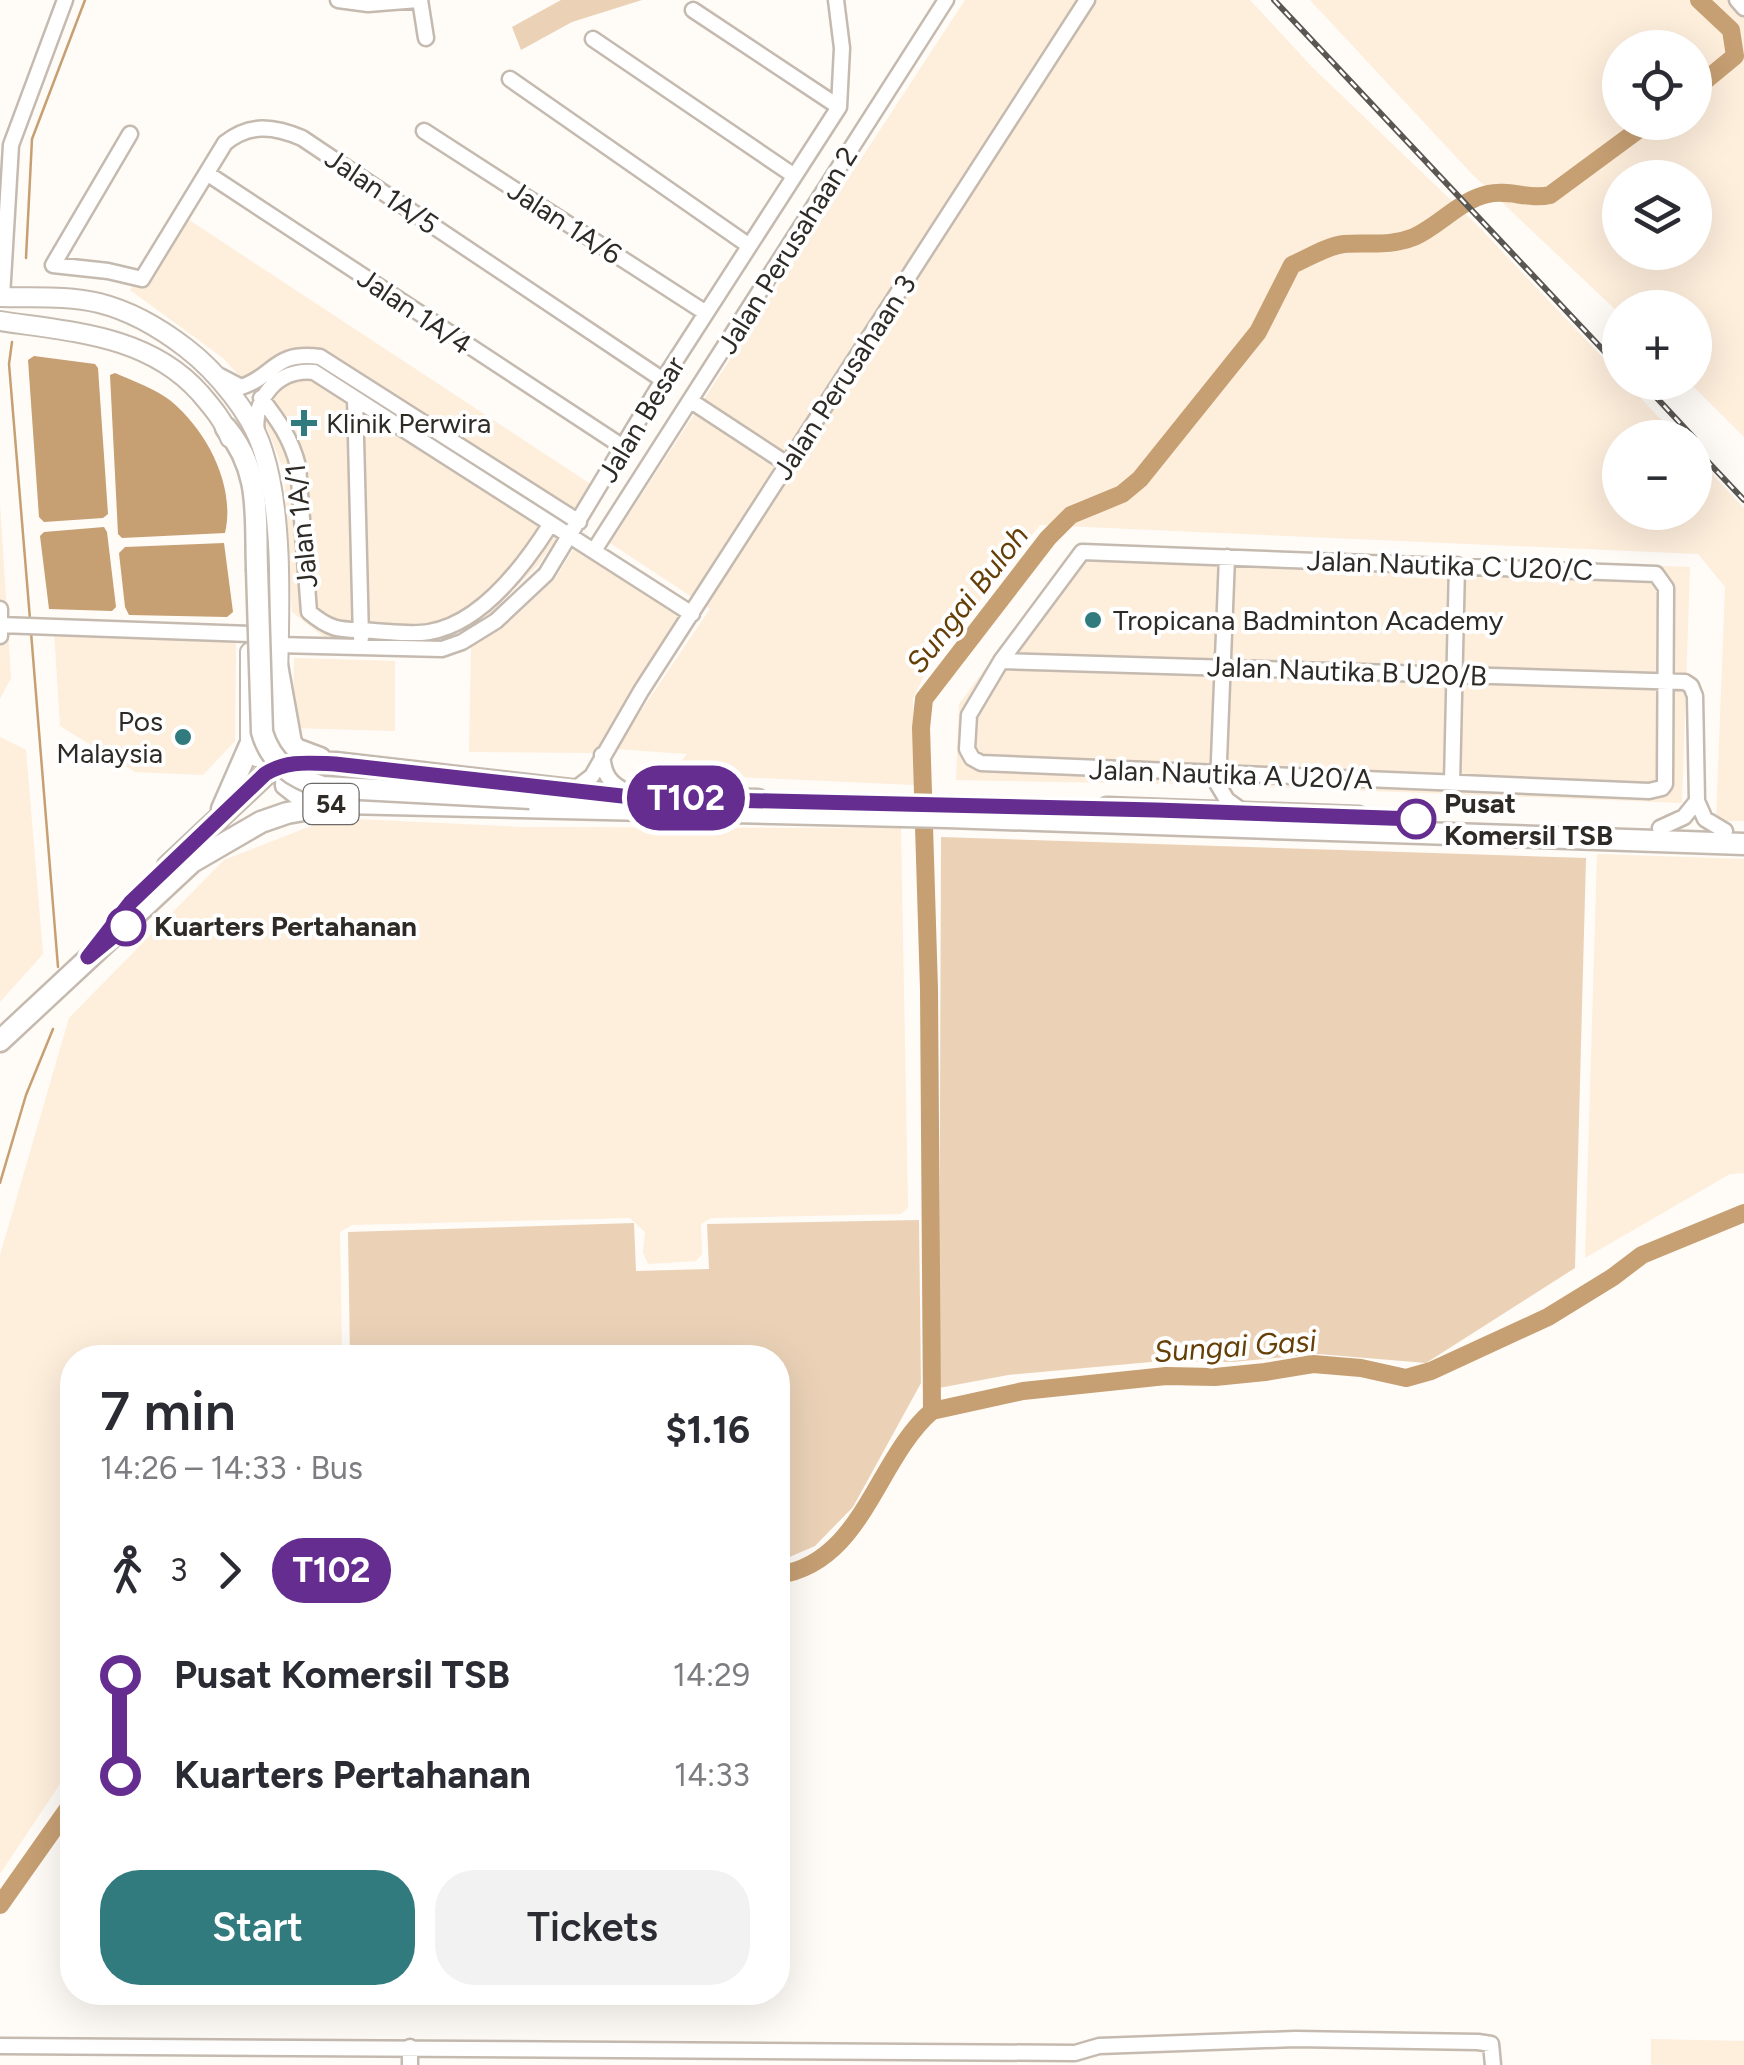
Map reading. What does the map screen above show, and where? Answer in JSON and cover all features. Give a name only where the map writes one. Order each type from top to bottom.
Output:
[{"type":"highway","points":[[226,428],[241,446],[255,491],[262,732],[265,744],[286,770],[300,780],[323,787],[632,805]]},
{"type":"highway","points":[[277,655],[291,742],[303,752],[335,764]]},
{"type":"highway","points":[[192,862],[270,785],[275,768],[276,732]]},
{"type":"highway","points":[[214,824],[250,744]]},
{"type":"highway","points":[[297,762],[285,778],[291,791],[314,800],[343,803]]},
{"type":"highway","name":"54","points":[[88,957],[130,903],[275,768],[297,762],[335,764],[574,790],[632,805]]},
{"type":"highway","name":"54","points":[[0,1041],[192,862],[286,812],[343,803],[947,810],[1744,844]]},
{"type":"highway","name":"54","points":[[947,810],[1190,810],[1734,831]]},
{"type":"main road","points":[[1,297],[72,298],[100,303],[164,330],[212,369],[258,439],[273,491],[276,732],[268,756],[257,757],[250,744],[246,504],[226,428],[190,382],[156,357],[111,339],[23,315],[1,297]]},
{"type":"main road","points":[[58,325],[55,310],[72,298]]},
{"type":"main road","points":[[0,321],[83,332]]},
{"type":"street","points":[[1,297],[12,146],[65,0]]},
{"type":"street","points":[[338,0],[368,4],[419,0],[426,38]]},
{"type":"street","points":[[836,0],[842,48],[839,107]]},
{"type":"street","name":"Jalan Perusahaan 2","points":[[595,549],[946,0]]},
{"type":"street","points":[[1737,0],[1744,8]]},
{"type":"street","name":"Jalan Perusahaan 3","points":[[574,790],[592,776],[602,754],[787,464],[1088,1]]},
{"type":"street","points":[[693,10],[839,107]]},
{"type":"street","points":[[593,39],[793,175]]},
{"type":"street","points":[[510,79],[748,245]]},
{"type":"street","name":"Jalan Besar","points":[[277,655],[442,649],[496,621],[546,574],[663,380],[839,107]]},
{"type":"street","name":"Jalan 1A/5","points":[[130,134],[52,265],[142,279],[225,144],[240,132],[281,129],[302,138],[663,380]]},
{"type":"street","name":"Jalan 1A/6","points":[[424,131],[706,313]]},
{"type":"street","name":"Jalan 1A/4","points":[[208,174],[623,446]]},
{"type":"street","points":[[2,270],[11,281],[40,298]]},
{"type":"street","points":[[258,439],[256,410],[272,376],[290,358],[320,357],[578,522]]},
{"type":"street","points":[[212,369],[241,388],[272,376],[302,370],[314,372],[692,614]]},
{"type":"street","name":"Jalan 1A/1","points":[[261,398],[287,432],[298,466],[309,612],[328,628],[432,632],[459,621],[491,598],[526,564],[550,525]]},
{"type":"street","points":[[355,398],[361,649]]},
{"type":"street","points":[[691,401],[787,464]]},
{"type":"street","name":"Jalan Nautika C U20/C","points":[[1001,660],[1082,552],[1650,572],[1661,578],[1666,588],[1664,681]]},
{"type":"street","points":[[1227,557],[1218,779],[1227,800],[1244,812]]},
{"type":"street","points":[[1452,783],[1457,565]]},
{"type":"street","points":[[0,609],[0,636]]},
{"type":"street","points":[[0,625],[250,634]]},
{"type":"street","name":"Jalan Nautika B U20/B","points":[[1001,660],[1682,682],[1691,686],[1695,696],[1697,802]]},
{"type":"street","name":"Jalan Nautika A U20/A","points":[[1001,660],[969,715],[967,749],[981,763],[1218,779],[1649,791],[1662,788],[1667,778],[1664,681]]},
{"type":"street","points":[[602,754],[606,777],[632,805]]},
{"type":"street","points":[[1190,810],[1206,801],[1218,779]]},
{"type":"street","points":[[1660,828],[1684,818],[1697,802],[1705,819],[1734,831]]},
{"type":"street","points":[[0,2046],[410,2047],[736,2058],[1075,2059],[1099,2046],[1296,2039],[1491,2044],[1493,2065]]},
{"type":"street","points":[[410,2047],[410,2065]]},
{"type":"street","points":[[175,2048],[175,2065]]},
{"type":"shaded area","points":[[561,0],[642,0],[572,22],[521,50],[512,27]]},
{"type":"shaded area","points":[[965,0],[1250,0],[1313,68],[1478,226],[1602,357],[1602,400],[1642,400],[1662,420],[1602,420],[1602,530],[1712,530],[1712,474],[1744,508],[1744,821],[1716,821],[1725,587],[1698,554],[1040,525],[931,662],[913,698],[914,785],[671,774],[687,754],[615,749],[710,609],[610,543]]},
{"type":"shaded area","points":[[1310,0],[1744,0],[1744,437],[1707,400],[1712,400],[1712,290],[1602,290],[1602,297],[1472,174]]},
{"type":"shaded area","points":[[177,212],[592,485],[539,564],[491,613],[434,639],[324,637],[292,612],[284,471],[252,390],[223,358],[130,290]]},
{"type":"shaded area","points":[[34,356],[95,364],[98,368],[108,514],[103,518],[44,522],[39,517],[28,360]]},
{"type":"shaded area","points":[[115,373],[165,397],[184,413],[207,444],[226,497],[225,533],[122,538],[118,534],[110,375]]},
{"type":"shaded area","points":[[0,503],[11,678],[0,699]]},
{"type":"shaded area","points":[[104,527],[116,607],[112,611],[49,609],[40,536],[44,532]]},
{"type":"shaded area","points":[[224,543],[233,612],[227,617],[129,615],[119,553],[125,547]]},
{"type":"shaded area","points":[[576,545],[687,615],[595,753],[469,752],[471,647],[503,628],[555,579]]},
{"type":"shaded area","name":"Pusat Komersil TSB","points":[[1077,545],[1690,567],[1682,803],[1218,785],[956,780],[959,704]]},
{"type":"shaded area","points":[[54,630],[236,637],[235,741],[203,775],[135,772],[60,726]]},
{"type":"shaded area","points":[[294,658],[395,661],[395,731],[293,728]]},
{"type":"shaded area","points":[[0,737],[26,750],[43,954],[0,1002]]},
{"type":"shaded area","points":[[332,818],[524,827],[901,828],[908,1208],[901,1214],[711,1218],[701,1224],[702,1254],[696,1261],[648,1264],[643,1252],[645,1232],[630,1218],[352,1225],[340,1232],[342,1345],[60,1345],[60,1784],[0,1874],[0,1255],[69,1018],[224,860]]},
{"type":"shaded area","points":[[941,837],[1586,858],[1575,1268],[1426,1363],[1318,1354],[1233,1362],[1151,1362],[1008,1375],[939,1388]]},
{"type":"shaded area","points":[[1597,854],[1744,859],[1744,1173],[1730,1174],[1585,1258]]},
{"type":"shaded area","points":[[919,1220],[921,1383],[853,1507],[815,1546],[790,1557],[790,1345],[350,1345],[348,1232],[634,1223],[636,1271],[709,1269],[707,1224]]},
{"type":"shaded area","points":[[1651,2039],[1744,2041],[1744,2065],[1651,2065]]},
{"type":"waterway","points":[[26,258],[32,139],[85,0]]},
{"type":"waterway","name":"Sungai Buloh","points":[[1699,0],[1731,30],[1735,56],[1712,75]]},
{"type":"waterway","name":"Sungai Buloh","points":[[790,1571],[830,1551],[849,1530],[896,1455],[932,1411],[929,989],[921,728],[924,699],[1048,538],[1071,515],[1122,494],[1140,479],[1258,332],[1292,265],[1338,245],[1387,243],[1414,237],[1468,202],[1488,194],[1550,195],[1625,140]]},
{"type":"waterway","points":[[12,342],[9,364],[30,619]]},
{"type":"waterway","points":[[31,632],[58,967]]},
{"type":"waterway","points":[[0,1183],[26,1095],[53,1029]]},
{"type":"waterway","name":"Sungai Gasi","points":[[932,1411],[1023,1391],[1166,1376],[1215,1377],[1313,1364],[1361,1368],[1406,1378],[1431,1371],[1548,1317],[1642,1255],[1744,1213]]},
{"type":"waterway","name":"Sungai Buloh","points":[[0,1905],[60,1820]]},
{"type":"railway","points":[[1274,0],[1602,349]]},
{"type":"railway","points":[[1659,400],[1677,420]]},
{"type":"railway","points":[[1712,466],[1744,500]]},
{"type":"bus line","name":"T102","points":[[126,926],[88,957],[130,903],[265,774],[297,762],[640,798],[1416,819]]},
{"type":"place","name":"Klinik Perwira","points":[[304,423]]},
{"type":"place","name":"Tropicana Badminton Academy","points":[[1093,620]]},
{"type":"place","name":"Pos Malaysia","points":[[183,737]]},
{"type":"place","name":"Pusat Komersil TSB","points":[[1416,819]]},
{"type":"place","name":"Kuarters Pertahanan","points":[[126,926]]}]
